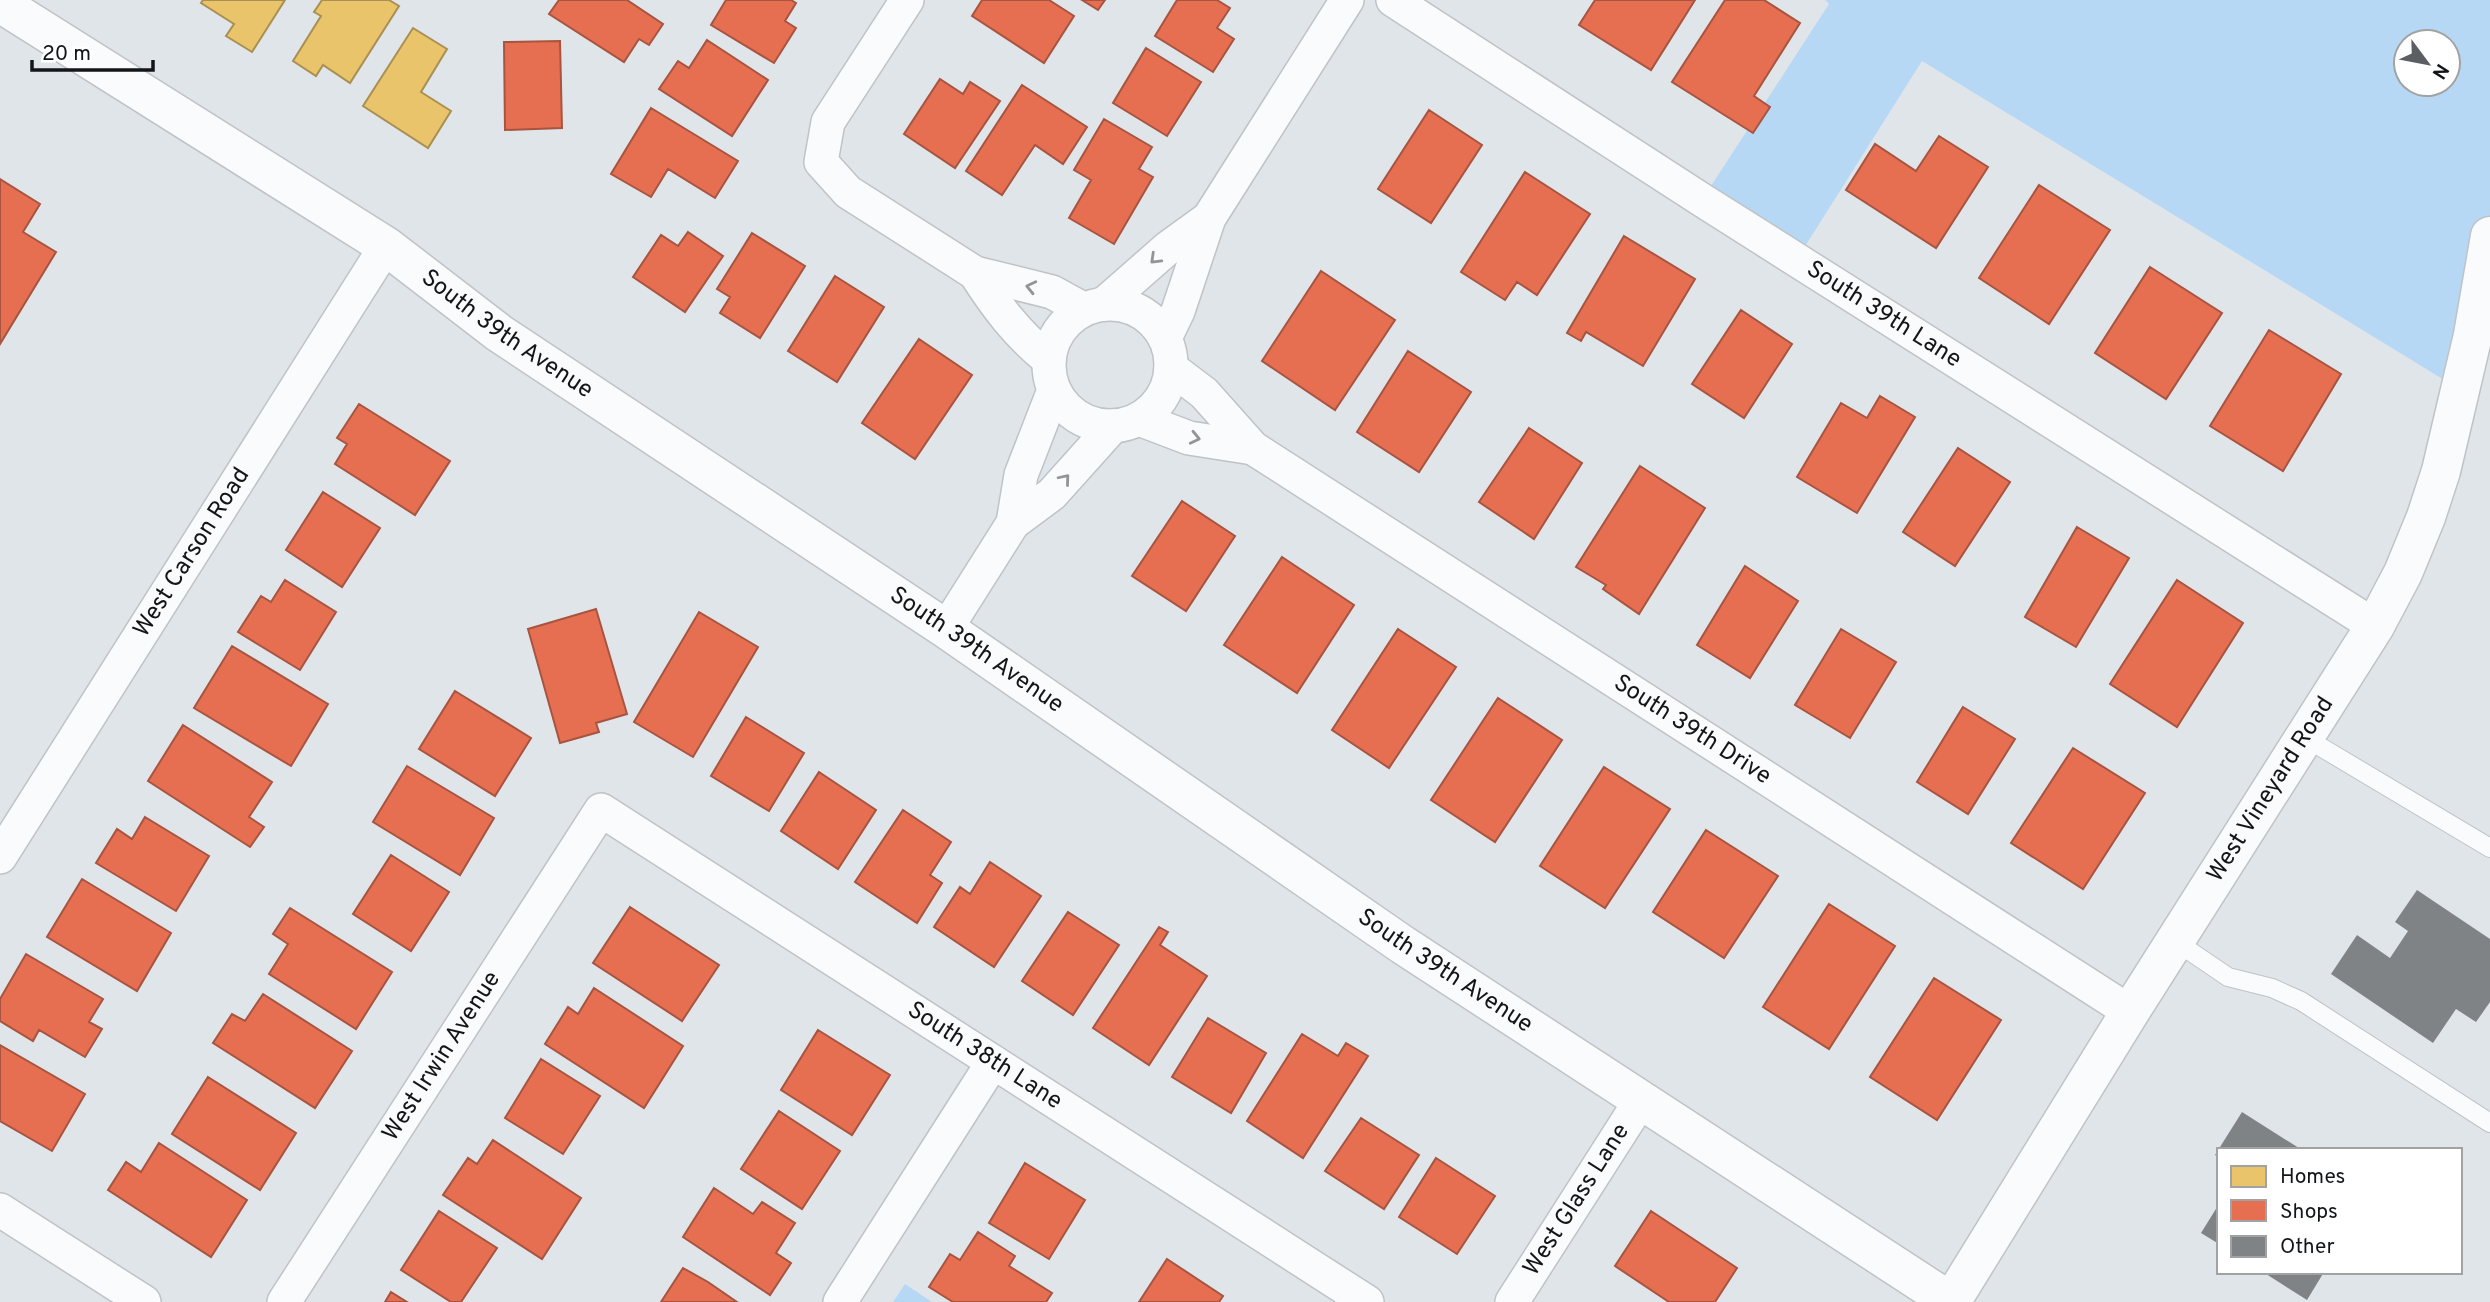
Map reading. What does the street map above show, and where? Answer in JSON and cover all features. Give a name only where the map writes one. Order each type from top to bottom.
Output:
[{"type":"street","points":[[907,0],[828,122],[821,162],[848,192],[975,273],[1052,292],[1093,307],[1122,305],[1140,312],[1154,323],[1168,353]]},
{"type":"street","points":[[975,273],[999,310],[1051,375],[1063,406],[1077,418],[1094,425],[1126,422],[1152,410],[1168,383],[1168,353],[1178,311],[1209,218],[1347,0]]},
{"type":"street","name":"South 39th Lane","points":[[1393,0],[1690,192],[2375,626]]},
{"type":"street","name":"South 39th Avenue","points":[[0,3],[386,246],[499,333],[946,629],[1403,945],[1951,1302]]},
{"type":"street","points":[[1013,523],[1021,475],[1051,375],[1054,339],[1066,322],[1093,307],[1209,218]]},
{"type":"street","name":"West Vineyard Road","points":[[1951,1302],[2130,1012],[2375,626],[2403,573],[2426,517],[2481,337],[2490,236]]},
{"type":"street","name":"West Carson Road","points":[[0,857],[386,246]]},
{"type":"street","name":"South 39th Drive","points":[[1168,353],[1253,449],[2130,1012]]},
{"type":"street","points":[[946,629],[1013,523],[1052,494],[1126,422]]},
{"type":"street","name":"South 39th Drive","points":[[1126,422],[1189,438],[1253,449]]},
{"type":"street","name":"South 38th Lane","points":[[601,810],[1367,1302]]},
{"type":"street","name":"West Irwin Avenue","points":[[284,1302],[601,810]]},
{"type":"street","points":[[840,1302],[993,1062]]},
{"type":"street","name":"West Glass Lane","points":[[1512,1302],[1641,1100]]},
{"type":"street","points":[[0,1210],[144,1302]]},
{"type":"lane","points":[[2304,737],[2490,848]]},
{"type":"lane","points":[[2175,941],[2228,977],[2272,988],[2301,1001],[2490,1123]]},
{"type":"shaded area","points":[[1825,0],[2490,0],[2490,236],[2459,389],[1922,61],[1797,259],[1702,200],[1829,4]]},
{"type":"shaded area","points":[[905,1284],[932,1302],[893,1302]]},
{"type":"building: Homes","points":[[203,0],[285,0],[252,52],[226,36],[234,24],[201,3]]},
{"type":"building: Homes","points":[[322,0],[389,0],[399,6],[350,83],[323,65],[316,76],[293,61],[321,16],[314,12]]},
{"type":"building: Homes","points":[[413,28],[447,49],[421,92],[451,111],[428,148],[363,106]]},
{"type":"building: Shops","points":[[559,0],[627,0],[663,24],[649,45],[639,39],[624,62],[549,14]]},
{"type":"building: Shops","points":[[726,0],[791,0],[796,3],[785,21],[796,28],[774,63],[711,25]]},
{"type":"building: Shops","points":[[982,0],[1049,0],[1074,16],[1044,63],[972,16]]},
{"type":"building: Shops","points":[[1082,0],[1105,0],[1098,10]]},
{"type":"building: Shops","points":[[1177,0],[1217,0],[1230,8],[1217,28],[1234,39],[1213,72],[1155,36]]},
{"type":"building: Shops","points":[[1595,0],[1695,0],[1651,70],[1579,25]]},
{"type":"building: Shops","points":[[1725,0],[1764,0],[1800,23],[1754,96],[1770,107],[1753,133],[1672,82]]},
{"type":"building: Shops","points":[[707,40],[768,80],[732,136],[659,89],[678,61],[689,68]]},
{"type":"building: Shops","points":[[560,41],[562,128],[505,130],[504,42]]},
{"type":"building: Shops","points":[[1146,48],[1201,82],[1167,136],[1113,103]]},
{"type":"building: Shops","points":[[940,79],[963,94],[970,82],[1000,101],[955,168],[904,134]]},
{"type":"building: Shops","points":[[1022,85],[1087,127],[1063,164],[1035,145],[1002,195],[966,171]]},
{"type":"building: Shops","points":[[651,108],[738,161],[715,198],[668,169],[651,197],[611,174]]},
{"type":"building: Shops","points":[[1429,110],[1482,145],[1431,223],[1378,189]]},
{"type":"building: Shops","points":[[1104,119],[1152,147],[1139,169],[1153,177],[1114,244],[1069,218],[1091,180],[1074,170]]},
{"type":"building: Shops","points":[[1939,136],[1988,167],[1936,248],[1846,190],[1875,144],[1916,171]]},
{"type":"building: Shops","points":[[1525,172],[1590,214],[1537,295],[1517,282],[1505,300],[1461,272]]},
{"type":"building: Shops","points":[[0,179],[40,204],[23,232],[56,252],[0,344]]},
{"type":"building: Shops","points":[[2039,185],[2110,230],[2049,324],[1979,278]]},
{"type":"building: Shops","points":[[688,232],[723,256],[685,312],[633,277],[661,235],[678,246]]},
{"type":"building: Shops","points":[[752,233],[805,266],[760,338],[720,313],[730,297],[717,289]]},
{"type":"building: Shops","points":[[1624,236],[1695,279],[1643,366],[1586,332],[1581,341],[1567,333]]},
{"type":"building: Shops","points":[[2150,267],[2222,313],[2166,399],[2095,353]]},
{"type":"building: Shops","points":[[1321,271],[1395,320],[1335,410],[1262,361]]},
{"type":"building: Shops","points":[[835,276],[884,307],[837,382],[788,351]]},
{"type":"building: Shops","points":[[1741,310],[1792,344],[1744,418],[1692,384]]},
{"type":"building: Shops","points":[[2269,330],[2341,374],[2283,471],[2210,426]]},
{"type":"building: Shops","points":[[919,339],[972,375],[915,459],[862,423]]},
{"type":"building: Shops","points":[[1408,351],[1471,392],[1419,472],[1357,432]]},
{"type":"building: Shops","points":[[1880,396],[1915,417],[1857,513],[1797,477],[1841,403],[1867,418]]},
{"type":"building: Shops","points":[[359,404],[450,461],[415,515],[335,464],[347,444],[337,438]]},
{"type":"building: Shops","points":[[1529,428],[1582,463],[1534,539],[1479,502]]},
{"type":"building: Shops","points":[[1958,448],[2010,482],[1955,566],[1903,532]]},
{"type":"building: Shops","points":[[1640,466],[1705,508],[1639,614],[1603,589],[1606,585],[1576,567]]},
{"type":"building: Shops","points":[[323,492],[380,528],[342,587],[286,550]]},
{"type":"building: Shops","points":[[1182,501],[1235,536],[1186,611],[1132,576]]},
{"type":"building: Shops","points":[[2077,527],[2129,558],[2076,647],[2025,617]]},
{"type":"building: Shops","points":[[1282,557],[1354,605],[1297,693],[1224,645]]},
{"type":"building: Shops","points":[[1745,566],[1798,601],[1750,678],[1697,645]]},
{"type":"building: Shops","points":[[285,580],[336,612],[300,670],[238,632],[261,596],[271,602]]},
{"type":"building: Shops","points":[[2177,580],[2243,623],[2177,727],[2110,684]]},
{"type":"building: Shops","points":[[596,609],[627,714],[596,723],[599,732],[560,743],[528,629]]},
{"type":"building: Shops","points":[[699,612],[758,647],[693,757],[634,722]]},
{"type":"building: Shops","points":[[1398,629],[1456,667],[1389,768],[1332,730]]},
{"type":"building: Shops","points":[[1841,629],[1896,662],[1850,738],[1795,705]]},
{"type":"building: Shops","points":[[232,646],[328,704],[291,766],[194,708]]},
{"type":"building: Shops","points":[[455,691],[531,738],[495,796],[419,749]]},
{"type":"building: Shops","points":[[1498,698],[1562,740],[1495,842],[1431,800]]},
{"type":"building: Shops","points":[[1963,707],[2015,739],[1968,814],[1917,782]]},
{"type":"building: Shops","points":[[746,717],[804,753],[769,811],[711,776]]},
{"type":"building: Shops","points":[[183,725],[272,782],[249,817],[264,827],[250,847],[148,781]]},
{"type":"building: Shops","points":[[2073,748],[2145,793],[2083,889],[2011,843]]},
{"type":"building: Shops","points":[[407,766],[494,818],[460,875],[373,822]]},
{"type":"building: Shops","points":[[1604,767],[1670,809],[1605,908],[1540,866]]},
{"type":"building: Shops","points":[[819,772],[876,810],[838,869],[781,831]]},
{"type":"building: Shops","points":[[903,810],[951,842],[930,875],[942,883],[917,923],[855,882]]},
{"type":"building: Shops","points":[[145,817],[209,856],[176,911],[96,863],[117,829],[132,839]]},
{"type":"building: Shops","points":[[1706,830],[1778,876],[1724,958],[1653,912]]},
{"type":"building: Shops","points":[[391,855],[449,892],[411,951],[353,914]]},
{"type":"building: Shops","points":[[990,862],[1041,896],[994,967],[934,927],[960,887],[970,894]]},
{"type":"building: Shops","points":[[82,879],[171,933],[137,991],[47,937]]},
{"type":"building: Shops","points":[[1829,904],[1895,946],[1829,1049],[1763,1007]]},
{"type":"building: Shops","points":[[630,907],[719,965],[682,1021],[593,963]]},
{"type":"building: Shops","points":[[290,908],[392,972],[356,1029],[269,974],[288,944],[273,934]]},
{"type":"building: Shops","points":[[1068,912],[1119,945],[1073,1015],[1022,981]]},
{"type":"building: Shops","points":[[1159,927],[1168,932],[1160,945],[1207,976],[1149,1065],[1093,1028]]},
{"type":"building: Shops","points":[[26,954],[103,999],[89,1022],[102,1029],[85,1057],[39,1030],[33,1041],[0,1021],[0,999]]},
{"type":"building: Shops","points":[[1934,978],[2001,1020],[1937,1120],[1870,1077]]},
{"type":"building: Shops","points":[[594,988],[683,1046],[644,1108],[545,1044],[568,1007],[578,1014]]},
{"type":"building: Shops","points":[[263,994],[352,1051],[315,1108],[213,1043],[232,1014],[245,1021]]},
{"type":"building: Shops","points":[[1208,1018],[1266,1053],[1231,1113],[1172,1077]]},
{"type":"building: Shops","points":[[818,1030],[890,1075],[852,1135],[781,1090]]},
{"type":"building: Shops","points":[[1302,1034],[1338,1056],[1346,1043],[1368,1056],[1303,1158],[1247,1121]]},
{"type":"building: Shops","points":[[0,1045],[85,1094],[52,1151],[0,1121]]},
{"type":"building: Shops","points":[[541,1059],[600,1096],[563,1154],[505,1118]]},
{"type":"building: Shops","points":[[208,1077],[296,1133],[260,1190],[172,1134]]},
{"type":"building: Shops","points":[[779,1111],[840,1151],[802,1209],[741,1169]]},
{"type":"building: Shops","points":[[1361,1118],[1419,1155],[1384,1209],[1325,1171]]},
{"type":"building: Shops","points":[[493,1140],[581,1198],[542,1259],[443,1195],[468,1158],[477,1164]]},
{"type":"building: Shops","points":[[159,1143],[247,1200],[211,1257],[108,1190],[126,1162],[141,1172]]},
{"type":"building: Shops","points":[[1436,1158],[1495,1196],[1457,1254],[1399,1217]]},
{"type":"building: Shops","points":[[1025,1163],[1085,1200],[1049,1259],[989,1223]]},
{"type":"building: Shops","points":[[714,1188],[753,1214],[762,1202],[795,1223],[776,1253],[791,1263],[770,1295],[683,1237]]},
{"type":"building: Shops","points":[[439,1211],[497,1248],[461,1302],[451,1302],[401,1270]]},
{"type":"building: Shops","points":[[1651,1211],[1737,1268],[1715,1302],[1669,1302],[1615,1266]]},
{"type":"building: Shops","points":[[978,1232],[1015,1256],[1009,1266],[1052,1293],[1046,1302],[953,1302],[929,1287],[950,1254],[960,1260]]},
{"type":"building: Shops","points":[[1167,1259],[1223,1296],[1219,1302],[1139,1302]]},
{"type":"building: Shops","points":[[683,1268],[708,1282],[737,1302],[661,1302]]},
{"type":"building: Shops","points":[[391,1292],[407,1302],[385,1302]]},
{"type":"building: Other","points":[[2417,890],[2490,939],[2490,1002],[2476,1022],[2456,1009],[2433,1043],[2331,974],[2357,935],[2390,958],[2408,931],[2395,922]]},
{"type":"building: Other","points":[[2242,1112],[2299,1148],[2219,1148]]},
{"type":"building: Other","points":[[2217,1207],[2217,1243],[2201,1233]]},
{"type":"building: Other","points":[[2266,1274],[2323,1274],[2307,1300]]}]
